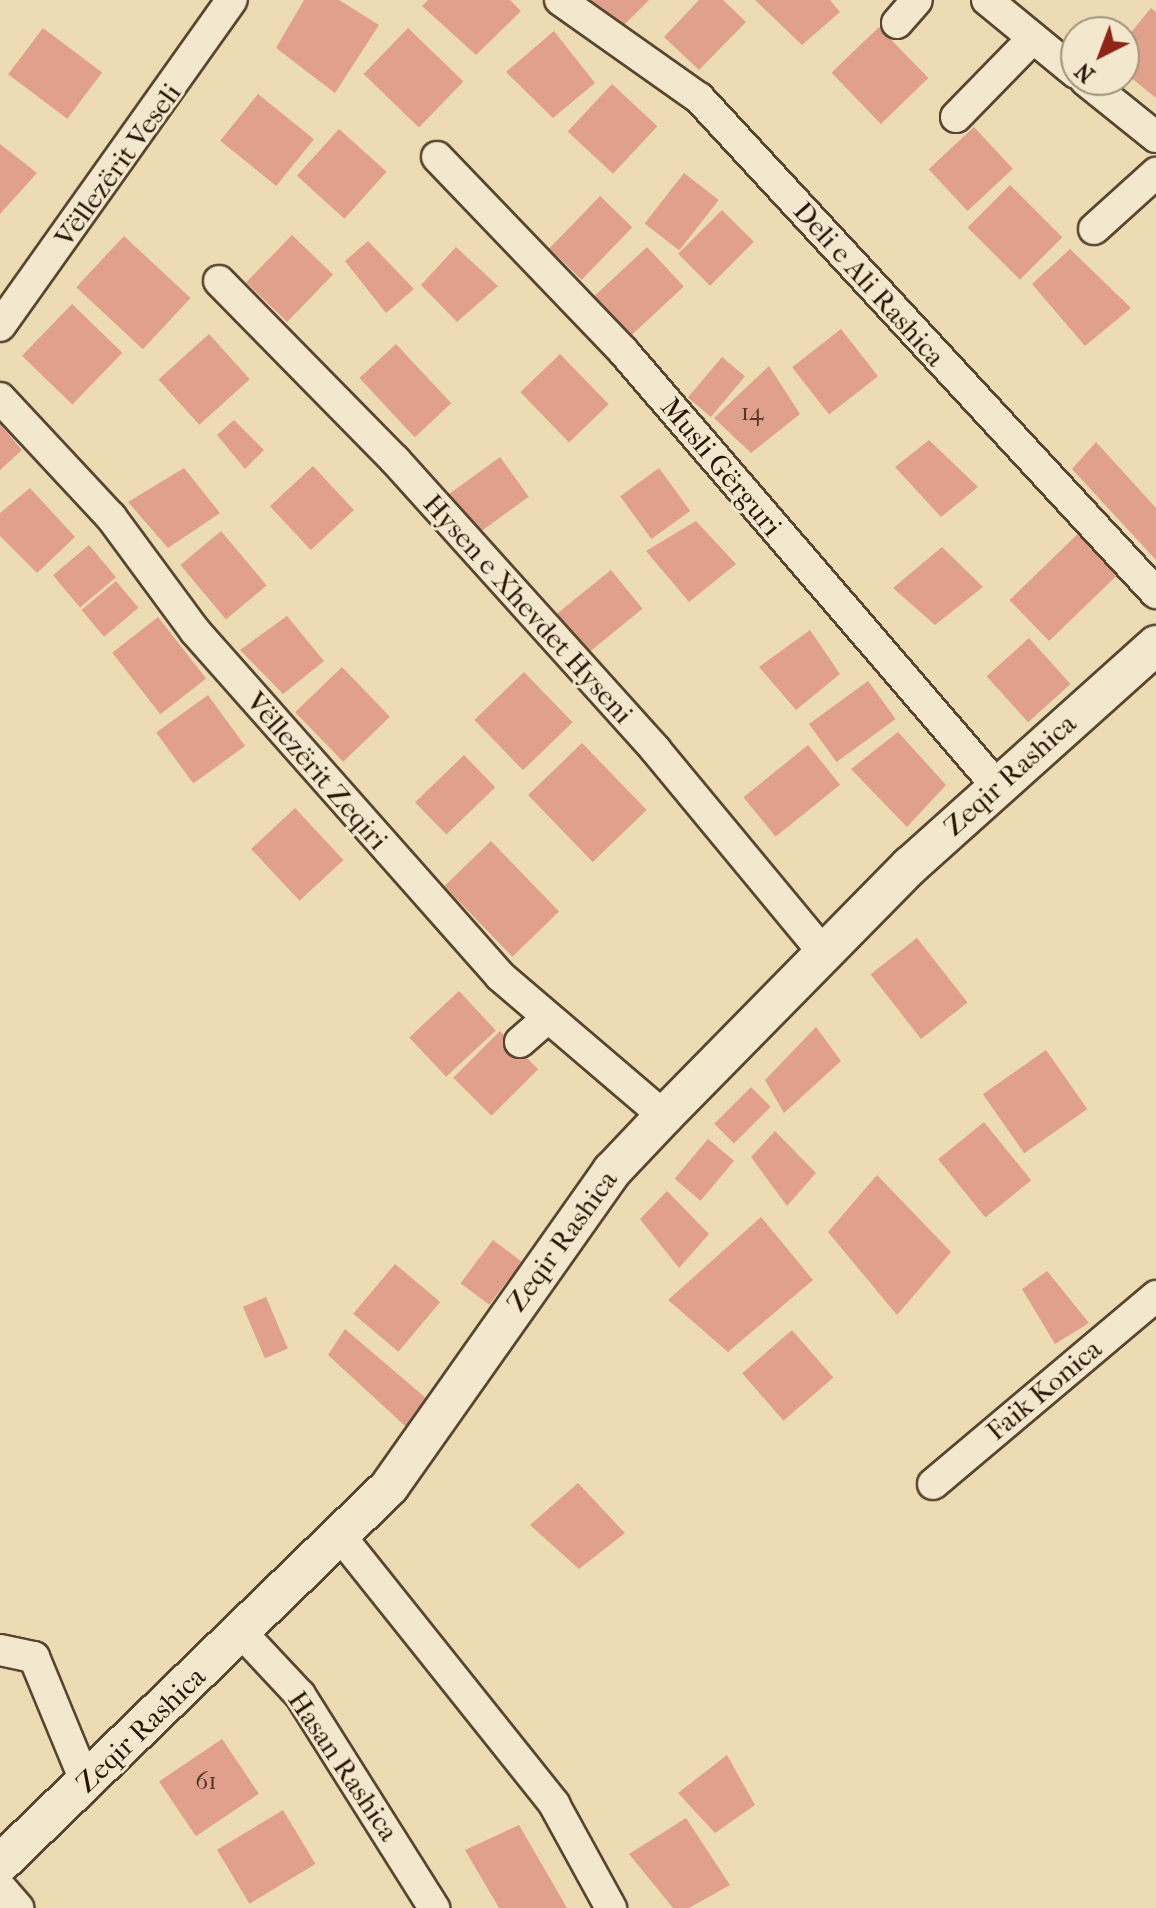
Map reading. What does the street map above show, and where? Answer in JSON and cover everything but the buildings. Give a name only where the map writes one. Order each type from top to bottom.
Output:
[{"type":"street","name":"Vëllezërit Veseli","points":[[0,326],[232,0]]},
{"type":"street","name":"Deli e Ali Rashica","points":[[560,0],[699,98],[1156,593]]},
{"type":"street","points":[[897,23],[917,0]]},
{"type":"street","points":[[987,0],[1060,60]]},
{"type":"street","points":[[956,117],[1033,38]]},
{"type":"street","points":[[1105,96],[1156,137]]},
{"type":"street","name":"Musli Gërguri","points":[[437,157],[623,351],[996,785]]},
{"type":"street","points":[[1094,229],[1156,173]]},
{"type":"street","name":"Hysen e Xhevdet Hyseni","points":[[219,281],[395,460],[655,749],[822,951]]},
{"type":"street","name":"Vëllezërit Zeqiri","points":[[0,398],[111,517],[195,631],[307,762],[544,1021],[664,1116]]},
{"type":"street","name":"Zeqir Rashica","points":[[0,1864],[45,1828],[85,1781],[389,1487],[612,1171],[664,1116],[822,951],[996,785],[1156,645]]},
{"type":"street","points":[[520,1042],[544,1021]]},
{"type":"street","name":"Faik Konica","points":[[933,1484],[1156,1296]]},
{"type":"street","points":[[338,1533],[554,1804],[611,1908]]},
{"type":"street","name":"Hasan Rashica","points":[[241,1632],[300,1695],[434,1908]]},
{"type":"street","points":[[0,1650],[34,1657],[85,1781]]},
{"type":"street","points":[[0,1887],[18,1908]]}]
